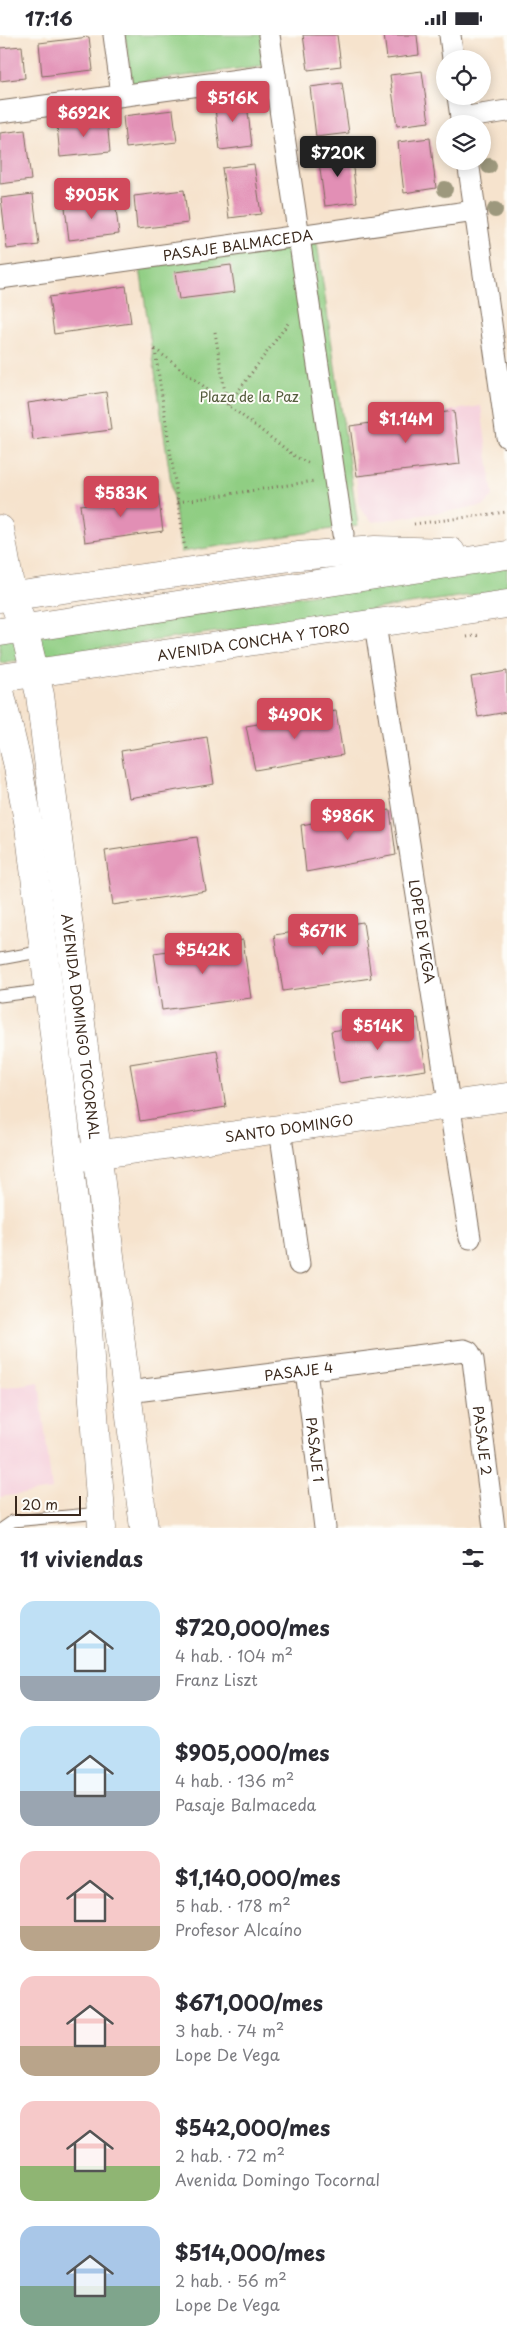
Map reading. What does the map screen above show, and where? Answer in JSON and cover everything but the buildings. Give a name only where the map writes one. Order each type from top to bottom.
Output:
[{"type":"main road","name":"AVENIDA DOMINGO TOCORNAL","points":[[0,529],[6,597],[12,630],[36,673],[40,695],[144,1528]]},
{"type":"main road","points":[[6,597],[254,561],[341,552],[409,550],[501,556]]},
{"type":"main road","points":[[12,630],[501,556]]},
{"type":"main road","name":"AVENIDA CONCHA Y TORO","points":[[0,678],[507,605]]},
{"type":"main road","name":"AVENIDA DOMINGO TOCORNAL","points":[[0,691],[17,762],[29,826],[86,1301],[100,1515]]},
{"type":"main road","name":"SANTO DOMINGO","points":[[69,1159],[507,1097]]},
{"type":"main road","points":[[100,1515],[120,1497],[141,1500]]},
{"type":"street","points":[[114,35],[122,95]]},
{"type":"street","points":[[269,35],[343,534]]},
{"type":"street","points":[[450,35],[452,50]]},
{"type":"street","points":[[0,112],[275,75]]},
{"type":"street","points":[[489,115],[507,111]]},
{"type":"street","points":[[469,170],[475,211],[498,311],[507,437]]},
{"type":"street","name":"PASAJE BALMACEDA","points":[[0,278],[475,211]]},
{"type":"street","name":"LOPE DE VEGA","points":[[376,625],[470,1238]]},
{"type":"street","points":[[280,1129],[298,1264]]},
{"type":"street","name":"PASAJE 4","points":[[128,1392],[459,1350],[469,1353]]},
{"type":"street","name":"PASAJE 2","points":[[469,1353],[473,1360],[494,1528]]},
{"type":"street","name":"PASAJE 1","points":[[306,1370],[325,1528]]},
{"type":"lane","points":[[0,959],[44,951]]},
{"type":"lane","points":[[0,996],[48,990]]},
{"type":"lane","points":[[3,1528],[13,1521],[100,1515]]},
{"type":"path","points":[[228,405],[307,297]]},
{"type":"path","points":[[215,332],[228,405]]},
{"type":"path","points":[[186,556],[155,349],[296,457],[335,477]]},
{"type":"path","points":[[178,502],[335,477]]},
{"type":"shaded area","points":[[481,406],[493,496],[484,506],[373,522],[360,509],[350,426]]},
{"type":"shaded area","points":[[39,1382],[52,1490],[0,1497],[0,1388]]},
{"type":"green space","points":[[125,35],[263,35],[267,65],[132,83]]},
{"type":"green space","name":"Plaza de la Paz","points":[[317,242],[358,525],[181,552],[140,268]]},
{"type":"green space","points":[[507,567],[507,590],[0,663],[0,639]]}]
